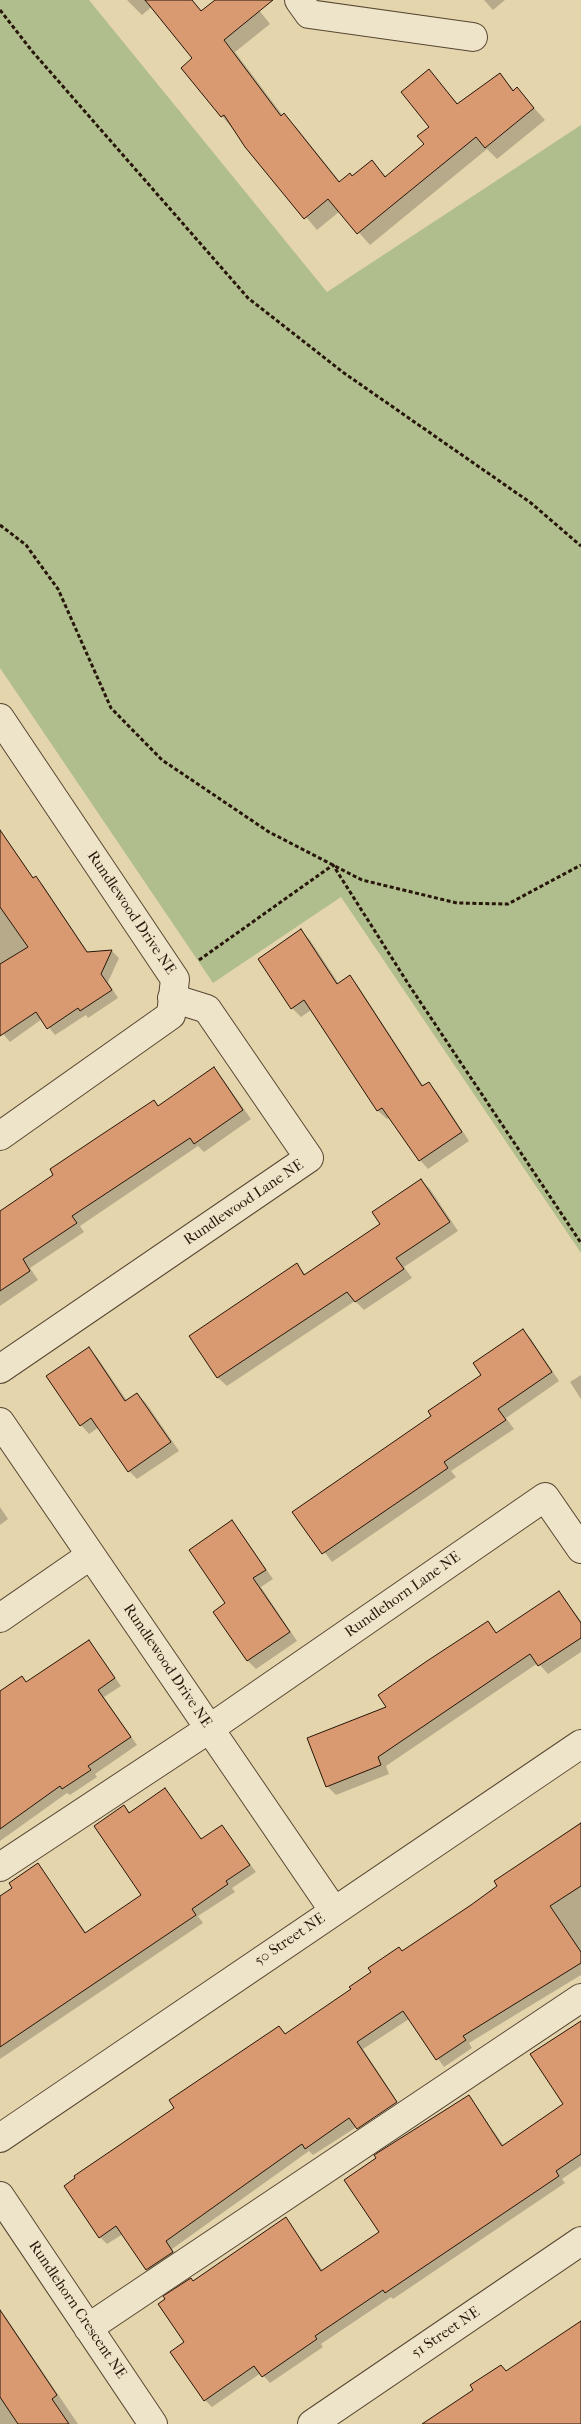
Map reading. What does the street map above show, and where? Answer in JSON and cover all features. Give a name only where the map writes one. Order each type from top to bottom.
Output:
[{"type":"street","points":[[299,0],[309,14],[473,37]]},
{"type":"street","name":"Rundlewood Drive NE","points":[[0,718],[174,988],[171,1015],[0,1136]]},
{"type":"street","name":"Rundlewood Lane NE","points":[[0,1370],[309,1158],[207,1009],[174,988]]},
{"type":"street","name":"Rundlewood Drive NE","points":[[0,1422],[334,1911]]},
{"type":"street","name":"Rundlehorn Lane NE","points":[[209,1729],[545,1496],[581,1549]]},
{"type":"street","points":[[0,1618],[91,1555]]},
{"type":"street","points":[[0,1867],[209,1729]]},
{"type":"street","name":"50 Street NE","points":[[0,2138],[581,1744]]},
{"type":"street","points":[[88,2328],[581,1998]]},
{"type":"street","name":"Rundlehorn Crescent NE","points":[[0,2196],[153,2424]]},
{"type":"street","name":"51 Street NE","points":[[312,2424],[581,2241]]},
{"type":"path","points":[[0,10],[32,51],[248,298],[344,373],[531,503],[581,546]]},
{"type":"path","points":[[0,525],[26,545],[58,589],[111,708],[162,760],[269,832],[362,880],[457,903],[508,904],[581,865]]},
{"type":"path","points":[[174,988],[243,928],[333,866]]},
{"type":"path","points":[[333,866],[409,985],[581,1243]]},
{"type":"green space","points":[[0,0],[89,0],[327,292],[581,125],[581,1253],[341,897],[213,983],[0,668]]},
{"type":"building","points":[[145,0],[192,0],[201,11],[215,0],[273,0],[224,40],[281,116],[284,113],[339,182],[350,173],[352,176],[372,160],[385,177],[424,144],[417,136],[429,127],[401,92],[429,69],[457,104],[500,73],[513,91],[517,87],[534,108],[485,148],[476,137],[357,234],[328,199],[304,219],[245,147],[224,115],[221,117],[181,68],[192,58]]},
{"type":"building","points":[[0,830],[33,878],[36,876],[87,952],[112,950],[101,974],[112,990],[80,1011],[78,1008],[47,1029],[36,1012],[0,1036],[0,964],[28,947],[0,907]]},
{"type":"building","points":[[301,929],[337,984],[350,975],[422,1086],[429,1082],[462,1132],[419,1161],[382,1108],[377,1111],[304,1000],[291,1009],[258,959]]},
{"type":"building","points":[[214,1067],[243,1110],[194,1144],[190,1138],[72,1216],[77,1223],[23,1259],[30,1271],[0,1291],[0,1211],[53,1175],[50,1169],[154,1100],[158,1106]]},
{"type":"building","points":[[421,1179],[450,1222],[396,1258],[404,1269],[355,1302],[347,1292],[217,1378],[189,1336],[297,1263],[304,1275],[380,1224],[372,1212]]},
{"type":"building","points":[[523,1329],[552,1372],[498,1409],[506,1420],[444,1462],[448,1468],[322,1554],[292,1512],[431,1416],[428,1411],[481,1375],[473,1363]]},
{"type":"building","points":[[89,1347],[125,1401],[137,1393],[171,1442],[128,1472],[91,1418],[80,1426],[46,1376]]},
{"type":"building","points":[[232,1520],[266,1570],[253,1578],[290,1632],[247,1661],[213,1612],[225,1603],[189,1550]]},
{"type":"building","points":[[559,1591],[581,1623],[581,1638],[538,1666],[530,1654],[378,1757],[381,1765],[326,1787],[307,1738],[386,1707],[378,1695],[427,1661],[488,1621],[496,1633]]},
{"type":"building","points":[[89,1640],[115,1678],[98,1690],[131,1737],[88,1766],[91,1770],[62,1789],[60,1786],[0,1829],[0,1691],[22,1676],[26,1682]]},
{"type":"building","points":[[165,1788],[201,1839],[222,1825],[250,1865],[226,1881],[228,1884],[192,1909],[196,1915],[0,2047],[0,1896],[12,1888],[9,1883],[38,1863],[85,1933],[141,1895],[94,1826],[124,1805],[129,1813]]},
{"type":"building","points":[[581,1823],[581,1886],[550,1906],[581,1952],[581,1963],[463,2036],[466,2040],[436,2060],[403,2011],[357,2042],[397,2102],[357,2129],[349,2118],[305,2149],[302,2144],[166,2241],[173,2252],[146,2270],[116,2226],[99,2238],[64,2186],[75,2178],[74,2176],[174,2108],[169,2100],[279,2026],[285,2034],[351,1989],[349,1987],[371,1972],[368,1968],[399,1947],[402,1951],[471,1905],[497,1886],[494,1881]]},
{"type":"building","points":[[581,2021],[581,2154],[556,2171],[559,2176],[385,2293],[383,2290],[315,2336],[317,2339],[262,2377],[254,2366],[204,2401],[170,2352],[184,2342],[158,2304],[165,2299],[163,2296],[191,2278],[193,2281],[286,2217],[321,2271],[379,2232],[344,2180],[376,2158],[374,2155],[469,2095],[502,2146],[563,2104],[530,2054]]},
{"type":"building","points":[[0,2310],[57,2395],[52,2399],[69,2424],[18,2424],[0,2397]]},
{"type":"building","points":[[581,2321],[581,2424],[422,2424],[473,2390],[470,2385],[501,2365],[506,2371]]}]
